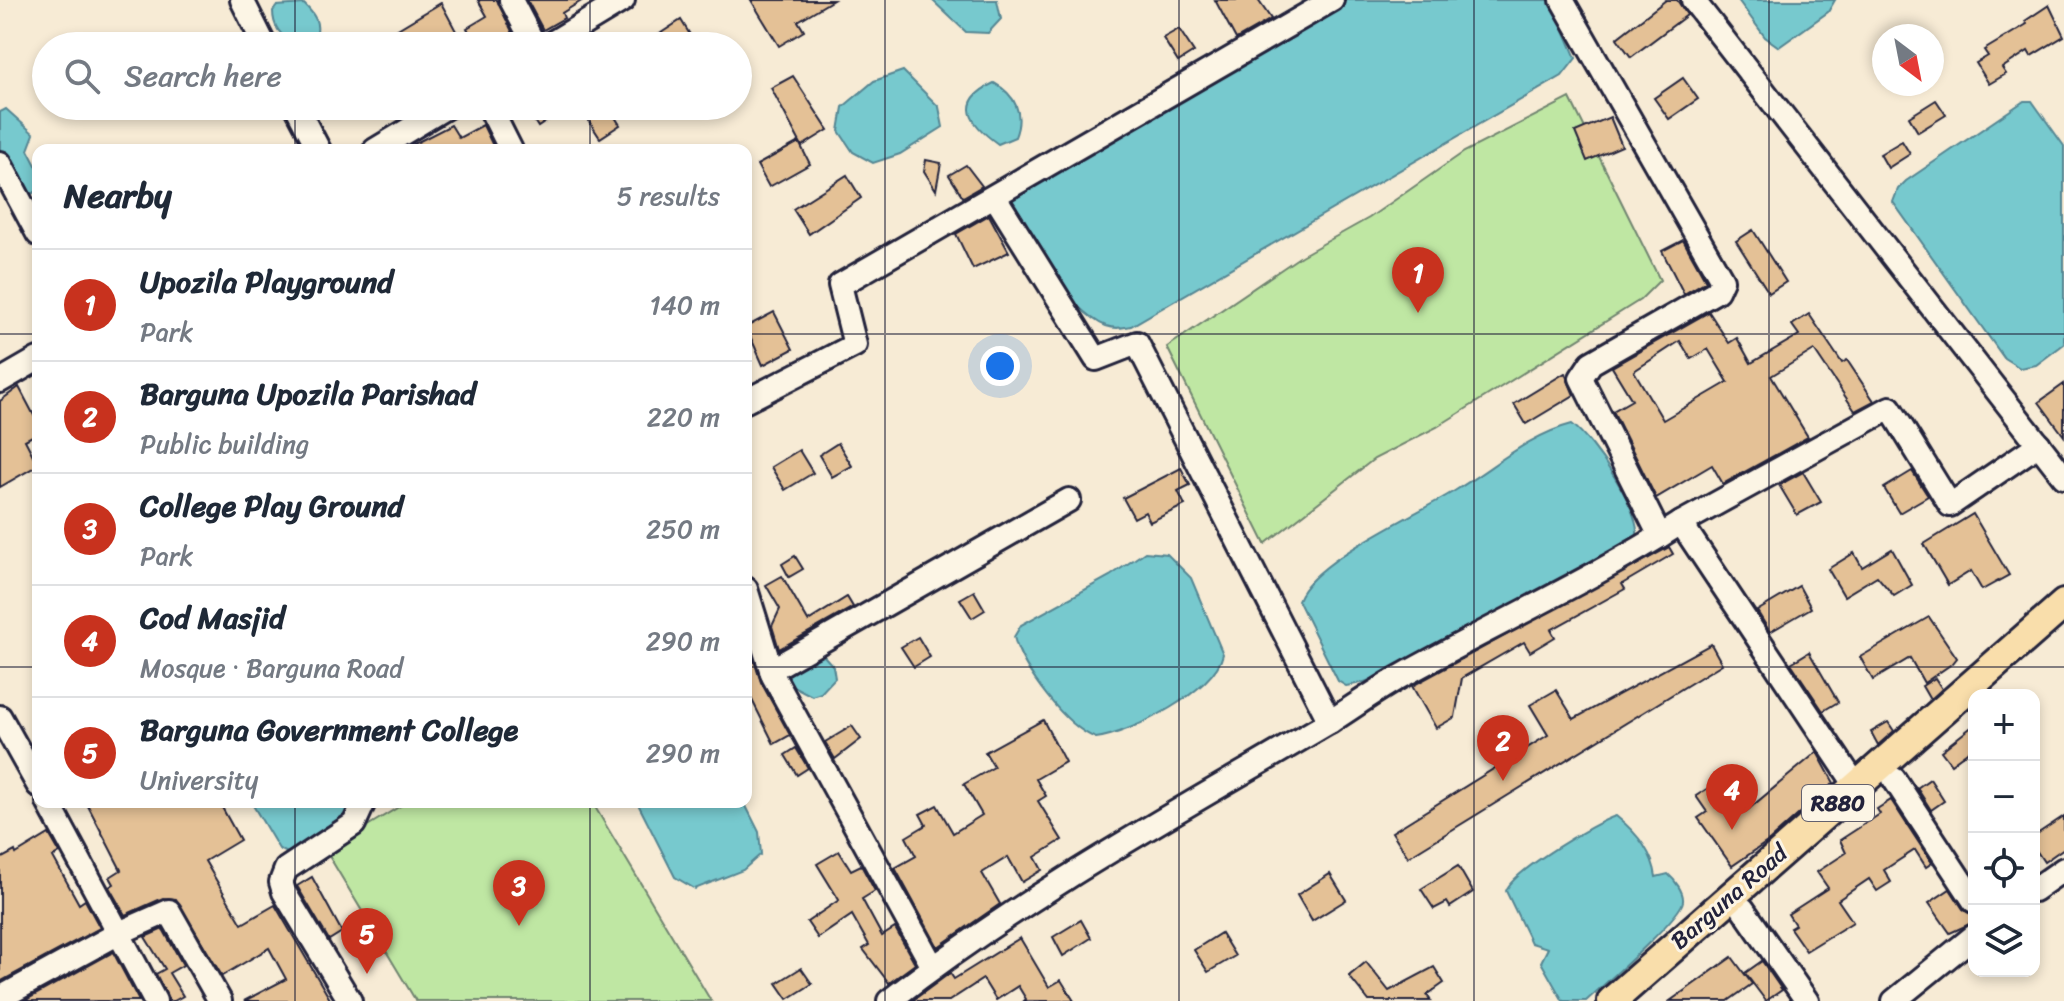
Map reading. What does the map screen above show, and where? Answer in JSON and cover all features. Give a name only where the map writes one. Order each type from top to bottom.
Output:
[{"type":"main road","name":"Barguna Road","points":[[1612,1001],[2064,604]]},
{"type":"main road","points":[[1997,689],[2064,630]]},
{"type":"main road","name":"Barguna Road","points":[[1637,1001],[1968,714]]},
{"type":"street","points":[[242,0],[258,32]]},
{"type":"street","points":[[511,0],[528,32]]},
{"type":"street","points":[[570,32],[623,0]]},
{"type":"street","points":[[752,398],[855,345],[840,285],[1332,0]]},
{"type":"street","points":[[1562,0],[1722,280],[1717,291],[1591,363],[1581,378],[1660,536]]},
{"type":"street","points":[[1693,0],[2064,477]]},
{"type":"street","points":[[303,120],[316,144]]},
{"type":"street","points":[[385,144],[425,120]]},
{"type":"street","points":[[496,120],[508,144]]},
{"type":"street","points":[[0,163],[32,223]]},
{"type":"street","points":[[995,197],[1096,359],[1137,343],[1330,722]]},
{"type":"street","points":[[0,381],[32,362]]},
{"type":"street","points":[[889,1001],[991,924],[1143,828],[1330,722],[1399,678],[1560,595],[1681,523],[1890,408],[1950,505],[2039,444]]},
{"type":"street","points":[[771,670],[1069,500]]},
{"type":"street","points":[[1681,523],[1857,787]]},
{"type":"street","points":[[752,608],[771,670],[933,967]]},
{"type":"street","points":[[0,717],[32,774]]},
{"type":"street","points":[[1894,779],[1968,892]]},
{"type":"street","points":[[51,808],[155,1001]]},
{"type":"street","points":[[350,1001],[284,892],[281,882],[286,869],[354,824],[361,808]]},
{"type":"street","points":[[2040,886],[2064,869]]},
{"type":"street","points":[[1743,909],[1807,1001]]},
{"type":"street","points":[[0,998],[119,933],[171,912],[220,1001]]},
{"type":"street","points":[[1894,1001],[1968,941]]},
{"type":"green space","points":[[1570,98],[1660,280],[1640,300],[1437,427],[1374,459],[1265,544],[1167,347],[1301,256],[1369,218],[1464,152]]},
{"type":"green space","points":[[397,808],[596,808],[711,1001],[416,1001],[326,851]]},
{"type":"water","points":[[932,0],[997,0],[1001,19],[988,33],[966,32]]},
{"type":"water","points":[[1342,0],[1551,0],[1576,58],[1562,76],[1131,326],[1109,327],[1092,318],[1060,287],[1030,246],[1012,207],[1010,192]]},
{"type":"water","points":[[1738,0],[1835,0],[1828,12],[1779,47],[1765,37]]},
{"type":"water","points":[[304,4],[316,19],[317,32],[280,32],[274,22],[273,11],[277,6]]},
{"type":"water","points":[[903,71],[939,107],[943,127],[900,154],[873,163],[853,152],[839,131],[843,107],[874,81]]},
{"type":"water","points":[[994,83],[1013,99],[1019,121],[1015,137],[998,144],[980,129],[970,113],[974,98]]},
{"type":"water","points":[[2024,101],[2032,101],[2064,146],[2064,344],[2036,365],[2020,368],[2004,358],[1893,202],[1898,189],[1906,181]]},
{"type":"water","points":[[6,109],[34,134],[28,150],[32,158],[32,194],[24,199],[0,154],[0,112]]},
{"type":"water","points":[[1572,424],[1592,445],[1624,493],[1636,525],[1637,537],[1596,566],[1451,635],[1387,673],[1346,686],[1338,681],[1298,600],[1308,585],[1324,569],[1368,539],[1456,490],[1526,444]]},
{"type":"water","points":[[1145,552],[1167,554],[1191,578],[1223,654],[1217,668],[1189,696],[1150,719],[1096,738],[1084,732],[1059,710],[1026,665],[1014,637],[1021,625],[1110,576]]},
{"type":"water","points":[[815,646],[833,666],[835,678],[821,693],[812,696],[785,682],[781,675]]},
{"type":"water","points":[[255,808],[356,808],[356,811],[290,854],[279,849]]},
{"type":"water","points":[[640,808],[747,808],[759,832],[761,854],[743,870],[695,889],[675,877]]},
{"type":"water","points":[[1616,816],[1642,844],[1656,877],[1668,874],[1678,886],[1683,901],[1656,936],[1586,1001],[1563,1001],[1541,962],[1548,948],[1531,943],[1506,891],[1538,861],[1574,837]]},
{"type":"building","points":[[478,0],[497,0],[512,32],[469,32],[467,28],[487,16]]},
{"type":"building","points":[[527,0],[583,0],[562,13],[564,18],[543,30]]},
{"type":"building","points":[[751,0],[833,0],[798,21],[804,31],[779,46]]},
{"type":"building","points":[[1215,0],[1258,0],[1271,19],[1236,39]]},
{"type":"building","points":[[1666,0],[1677,0],[1687,15],[1631,57],[1617,38]]},
{"type":"building","points":[[441,3],[456,31],[454,32],[393,32]]},
{"type":"building","points":[[2049,5],[2064,36],[2031,56],[2028,51],[2002,68],[2006,74],[1989,84],[1976,63],[1988,56],[1984,50],[2027,24],[2025,21]]},
{"type":"building","points":[[681,20],[688,32],[663,32]]},
{"type":"building","points":[[1179,29],[1194,52],[1178,62],[1163,38]]},
{"type":"building","points":[[793,76],[828,130],[802,146],[771,88]]},
{"type":"building","points":[[1683,78],[1698,99],[1669,119],[1654,98]]},
{"type":"building","points":[[1936,100],[1946,115],[1918,132],[1909,117]]},
{"type":"building","points":[[1610,117],[1622,146],[1587,161],[1575,132]]},
{"type":"building","points":[[534,120],[548,120],[538,127]]},
{"type":"building","points":[[588,120],[617,120],[620,125],[600,138]]},
{"type":"building","points":[[451,125],[459,138],[483,125],[492,144],[414,144]]},
{"type":"building","points":[[1902,141],[1910,154],[1888,168],[1880,154]]},
{"type":"building","points":[[799,142],[810,164],[769,187],[757,165]]},
{"type":"building","points":[[926,160],[941,163],[936,190],[924,171]]},
{"type":"building","points":[[966,165],[982,186],[963,197],[949,175]]},
{"type":"building","points":[[847,175],[861,198],[809,234],[793,209]]},
{"type":"building","points":[[989,215],[1009,252],[973,269],[956,234]]},
{"type":"building","points":[[1753,230],[1786,282],[1769,293],[1736,241]]},
{"type":"building","points":[[1683,240],[1706,281],[1684,294],[1662,251]]},
{"type":"building","points":[[774,312],[793,349],[763,365],[752,340],[752,324]]},
{"type":"building","points":[[1709,312],[1729,343],[1737,338],[1751,363],[1799,335],[1792,325],[1809,314],[1842,363],[1847,360],[1874,401],[1855,411],[1814,350],[1771,376],[1808,437],[1723,484],[1712,465],[1656,498],[1613,411],[1632,400],[1612,367]],"holes":[[[1680,341],[1691,359],[1708,349],[1728,382],[1663,420],[1634,371]]]},
{"type":"building","points":[[1565,373],[1574,395],[1526,424],[1514,404]]},
{"type":"building","points":[[2064,384],[2064,436],[2039,402]]},
{"type":"building","points":[[19,387],[32,412],[32,436],[25,440],[32,453],[32,468],[0,487],[0,401]]},
{"type":"building","points":[[838,443],[852,466],[832,477],[819,455]]},
{"type":"building","points":[[799,450],[813,473],[785,490],[771,467]]},
{"type":"building","points":[[1181,468],[1190,485],[1178,491],[1185,505],[1150,522],[1145,512],[1134,518],[1123,498]]},
{"type":"building","points":[[1912,471],[1928,496],[1899,513],[1884,488]]},
{"type":"building","points":[[1803,472],[1821,502],[1797,515],[1779,485]]},
{"type":"building","points":[[1973,514],[2009,575],[1982,590],[1971,571],[1948,585],[1924,544]]},
{"type":"building","points":[[1669,547],[1673,554],[1622,584],[1625,589],[1551,630],[1555,637],[1530,652],[1524,642],[1462,678],[1455,717],[1436,728],[1412,686]]},
{"type":"building","points":[[1892,549],[1912,585],[1894,596],[1877,576],[1844,596],[1828,569],[1854,553],[1862,567]]},
{"type":"building","points":[[795,556],[803,569],[789,577],[782,564]]},
{"type":"building","points":[[782,576],[808,621],[847,597],[853,607],[779,649],[772,626],[780,609],[766,585]]},
{"type":"building","points":[[1799,586],[1811,608],[1770,632],[1757,611]]},
{"type":"building","points":[[974,591],[985,610],[972,618],[960,599]]},
{"type":"building","points":[[1929,617],[1957,658],[1953,663],[1924,683],[1910,658],[1873,680],[1860,657]]},
{"type":"building","points":[[918,637],[930,657],[914,667],[901,647]]},
{"type":"building","points":[[1711,644],[1722,664],[1408,857],[1392,832],[1548,735],[1530,705],[1556,690],[1574,719]]},
{"type":"building","points":[[1809,652],[1838,702],[1823,711],[1791,663]]},
{"type":"building","points":[[752,654],[761,682],[790,735],[774,744],[752,700]]},
{"type":"building","points":[[1935,678],[1942,689],[1930,700],[1922,686]]},
{"type":"building","points":[[1043,720],[1065,762],[1036,779],[1046,796],[1038,801],[1062,840],[1035,857],[1042,870],[1022,882],[1008,857],[982,873],[1000,904],[938,947],[895,868],[916,856],[906,837],[926,825],[920,814],[937,805],[953,833],[982,815],[964,784],[994,767],[985,752]]},
{"type":"building","points":[[1888,722],[1894,731],[1878,745],[1871,732]]},
{"type":"building","points":[[852,726],[861,739],[835,759],[825,742]]},
{"type":"building","points":[[1968,730],[1968,751],[1951,764],[1941,751]]},
{"type":"building","points":[[796,748],[808,768],[797,775],[785,755]]},
{"type":"building","points":[[1817,752],[1834,783],[1770,840],[1732,866],[1698,818],[1707,812],[1696,796],[1719,781],[1745,812]]},
{"type":"building","points":[[1930,779],[1944,801],[1931,810],[1917,788]]},
{"type":"building","points":[[1891,800],[1932,863],[1926,867],[1915,850],[1884,870],[1891,882],[1877,891],[1869,879],[1838,900],[1853,922],[1806,951],[1790,928],[1795,925],[1788,914],[1828,888],[1817,872],[1846,853],[1840,840],[1880,814],[1877,809]]},
{"type":"building","points":[[89,808],[222,808],[240,840],[205,861],[242,924],[275,905],[331,1001],[244,1001],[286,979],[269,948],[222,976],[176,899],[163,898],[125,915],[109,887],[114,884],[110,877],[121,870]]},
{"type":"building","points":[[2064,816],[2064,848],[2044,862],[2040,856],[2040,832]]},
{"type":"building","points":[[49,834],[60,853],[53,857],[79,904],[85,900],[100,928],[0,982],[0,859],[15,851],[16,854]]},
{"type":"building","points":[[839,851],[851,870],[861,865],[875,891],[862,899],[882,936],[895,928],[915,964],[889,983],[863,949],[869,945],[852,915],[818,938],[807,922],[839,900],[817,864]]},
{"type":"building","points":[[1458,866],[1473,892],[1450,907],[1447,902],[1434,909],[1421,889]]},
{"type":"building","points":[[1330,874],[1346,900],[1312,921],[1297,895]]},
{"type":"building","points":[[312,877],[342,932],[329,940],[297,886]]},
{"type":"building","points":[[1950,889],[1968,912],[1968,925],[1950,933],[1929,903]]},
{"type":"building","points":[[1081,920],[1091,938],[1063,956],[1053,937]]},
{"type":"building","points":[[163,929],[183,965],[169,973],[183,996],[174,1001],[169,1001],[156,974],[165,969],[145,937]]},
{"type":"building","points":[[1221,933],[1235,956],[1208,972],[1194,950]]},
{"type":"building","points":[[1020,938],[1049,987],[1061,980],[1074,1001],[1024,1001],[1026,999],[1018,986],[996,1000],[983,979],[949,1001],[912,1001],[950,973],[954,979]]},
{"type":"building","points":[[113,952],[139,1001],[24,1001]]},
{"type":"building","points":[[1732,957],[1752,984],[1728,1001],[1670,1001]]},
{"type":"building","points":[[1762,961],[1782,990],[1766,1001],[1745,973]]},
{"type":"building","points":[[1366,962],[1389,991],[1434,967],[1444,983],[1427,995],[1431,1001],[1369,1001],[1349,976]]},
{"type":"building","points":[[801,968],[812,984],[788,999],[777,983]]},
{"type":"place","name":"Upozila Playground","points":[[1418,313]]},
{"type":"place","name":"Barguna Upozila Parishad","points":[[1503,781]]},
{"type":"place","name":"Cod Masjid","points":[[1732,830]]},
{"type":"place","name":"College Play Ground","points":[[519,926]]},
{"type":"place","name":"Barguna Government College","points":[[367,974]]}]
